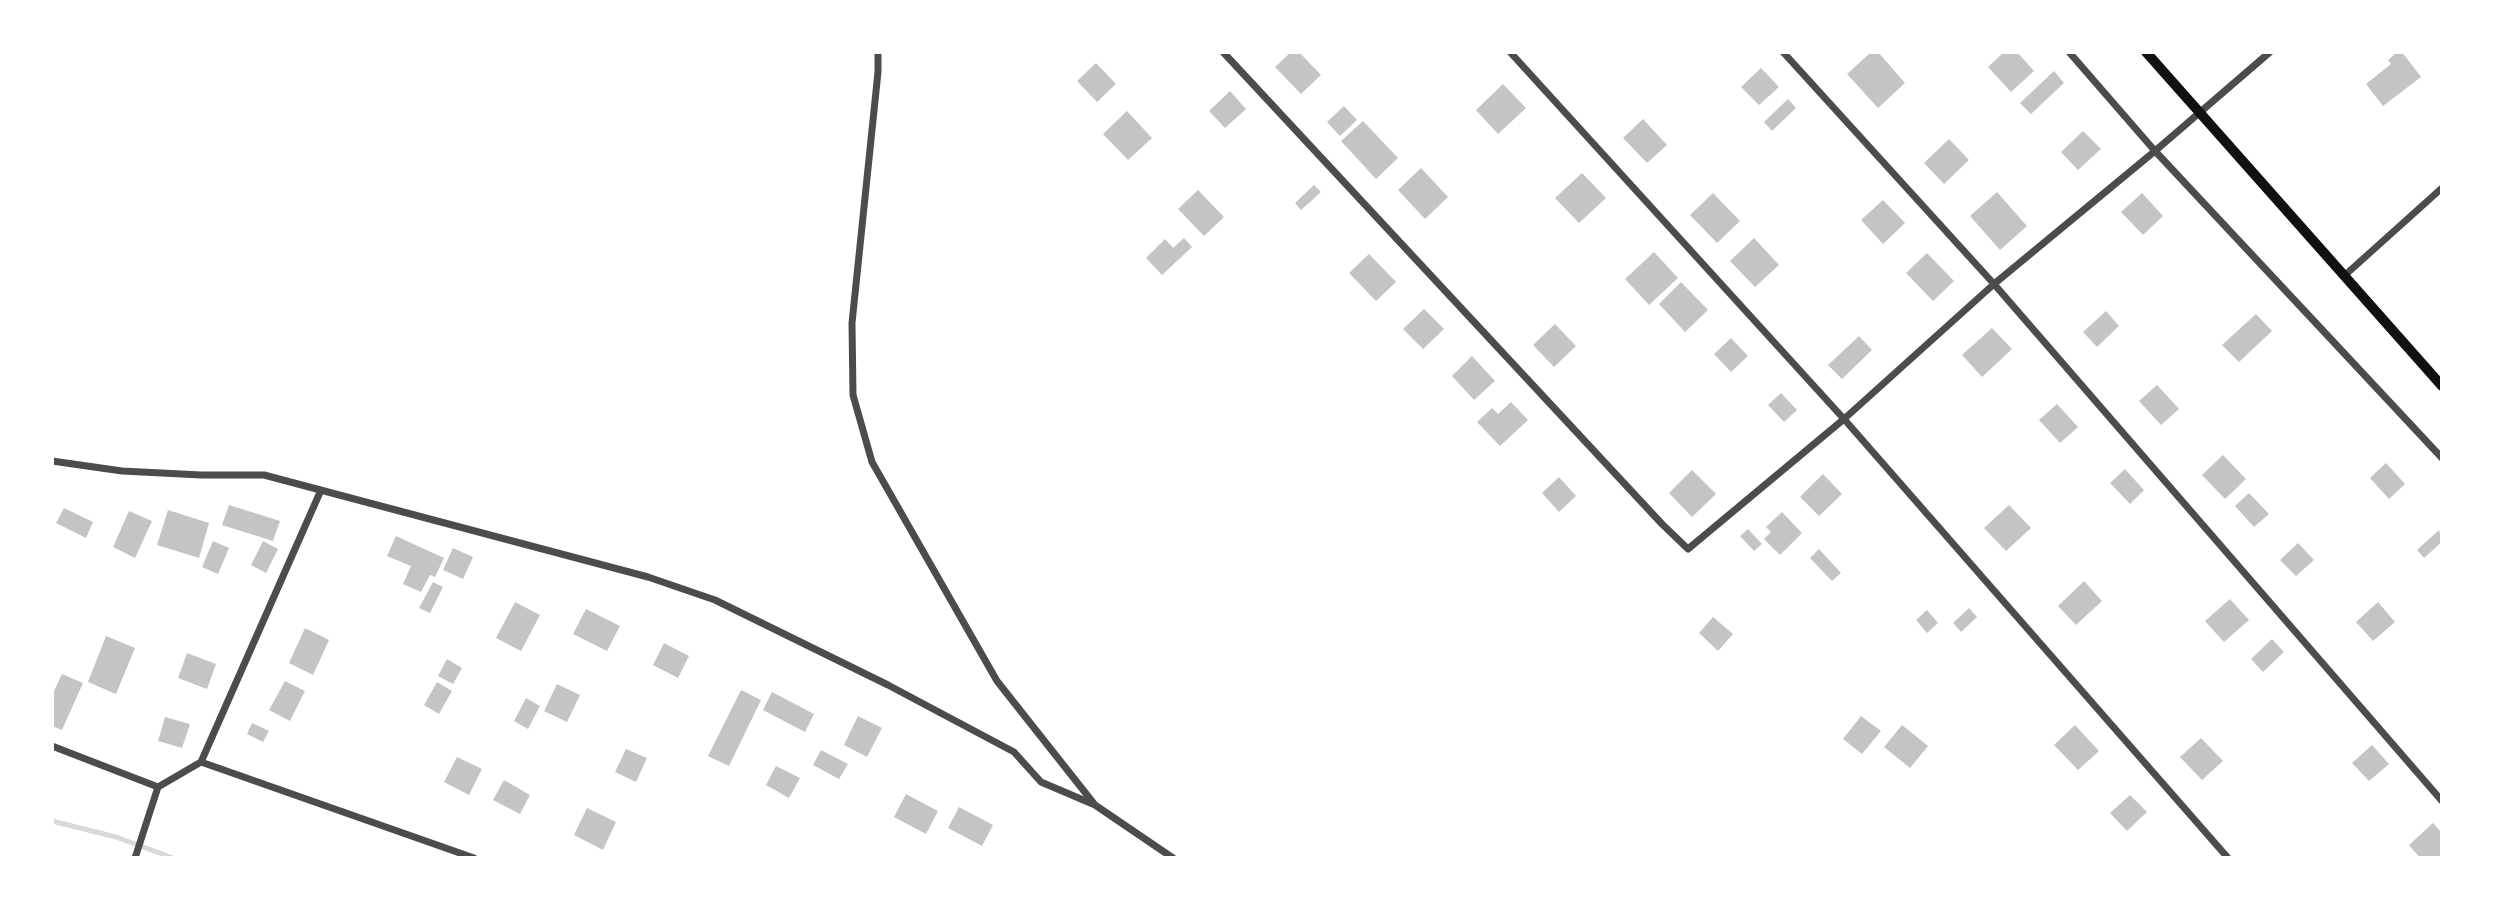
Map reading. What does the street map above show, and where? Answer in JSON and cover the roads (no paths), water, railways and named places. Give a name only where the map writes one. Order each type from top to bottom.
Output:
[{"type":"main road","points":[[2146,52],[2441,386]]},
{"type":"street","points":[[878,52],[852,323],[853,395],[872,462],[997,681],[1095,806]]},
{"type":"street","points":[[1223,52],[1643,504],[1688,549],[1844,419],[1994,284],[2270,52]]},
{"type":"street","points":[[1510,52],[1844,419],[2228,858]]},
{"type":"street","points":[[1783,52],[1994,284],[2441,801]]},
{"type":"street","points":[[2069,52],[2155,151],[2441,458]]},
{"type":"street","points":[[2344,276],[2441,188]]},
{"type":"street","points":[[52,461],[122,471],[264,475],[648,577],[715,600],[888,685],[1014,752],[1041,782],[1095,806],[1173,858]]},
{"type":"street","points":[[136,855],[158,787],[201,762],[321,490]]},
{"type":"street","points":[[52,746],[158,787]]},
{"type":"street","points":[[201,762],[474,858]]},
{"type":"waterway","points":[[52,821],[116,837],[173,858]]}]
